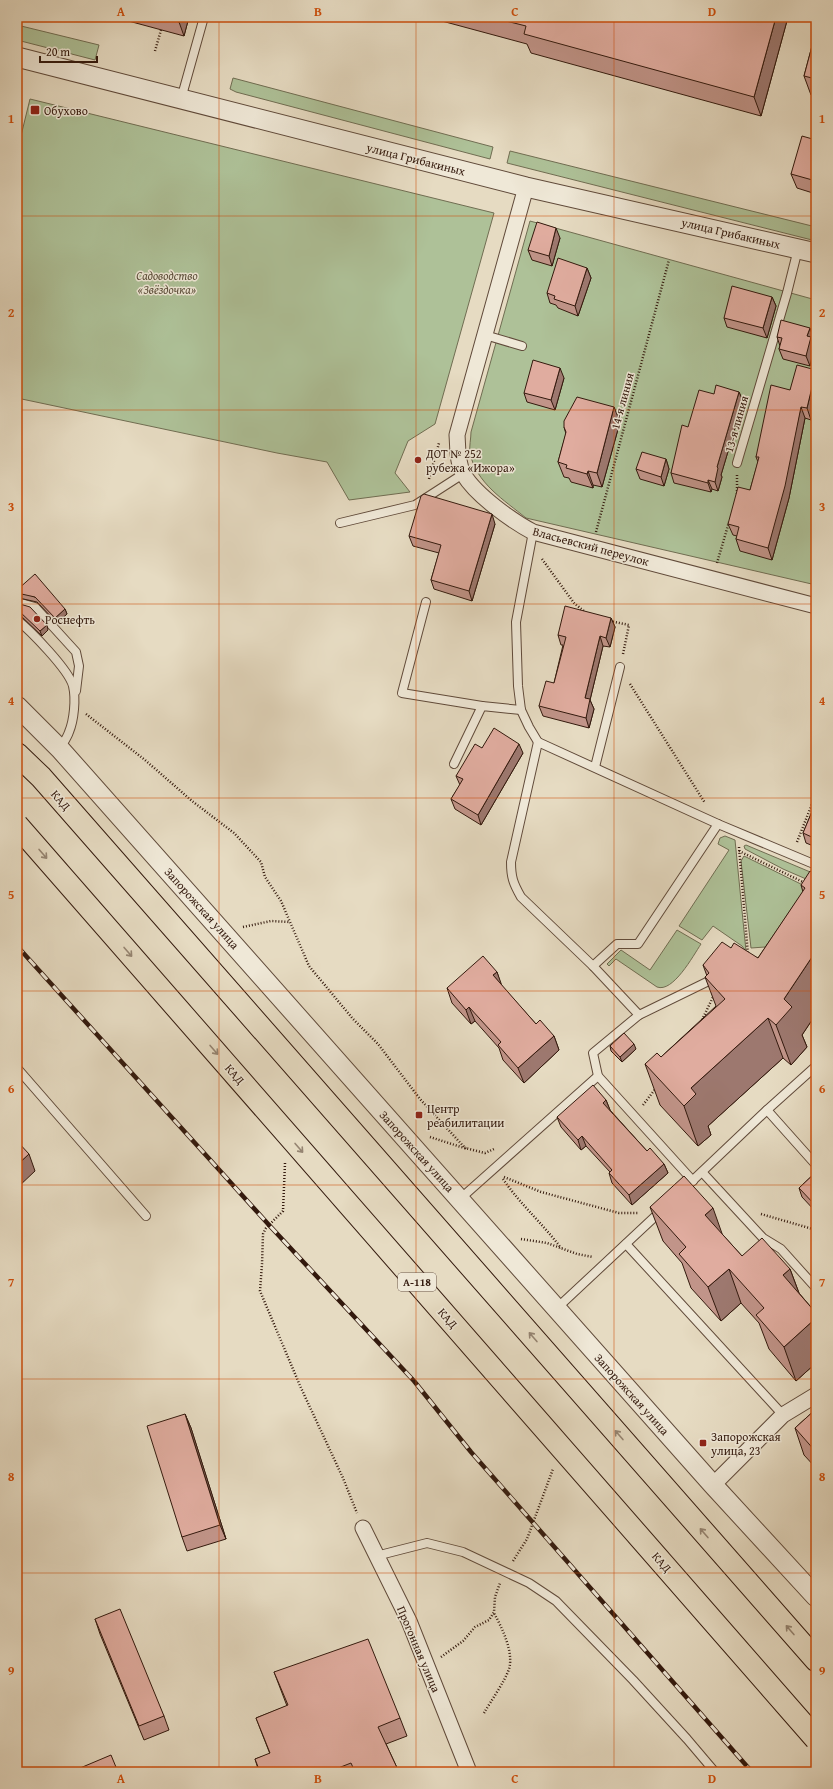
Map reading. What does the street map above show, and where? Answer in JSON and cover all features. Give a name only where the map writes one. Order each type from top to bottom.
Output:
[{"type":"highway","name":"КАД","points":[[17,754],[41,777],[816,1660]]},
{"type":"highway","name":"КАД","points":[[17,825],[816,1739]]},
{"type":"street","name":"улица Грибакиных","points":[[17,57],[526,187],[807,250]]},
{"type":"street","name":"Власьевский переулок","points":[[526,187],[457,435],[458,454],[464,474],[475,488],[515,523],[533,532],[816,606]]},
{"type":"street","name":"Запорожская улица","points":[[17,706],[60,749],[713,1486],[816,1597]]},
{"type":"street","points":[[713,1486],[783,1415],[816,1396]]},
{"type":"street","name":"Прогонная улица","points":[[363,1528],[409,1622],[470,1772]]},
{"type":"lane","points":[[181,100],[204,17]]},
{"type":"lane","name":"13-я линия","points":[[737,463],[787,293],[807,250]]},
{"type":"lane","points":[[485,335],[522,346]]},
{"type":"lane","points":[[340,523],[415,505],[464,474]]},
{"type":"lane","points":[[533,532],[516,622],[518,686],[521,710],[538,742],[718,824],[816,865]]},
{"type":"lane","points":[[426,602],[402,693],[482,706],[521,710]]},
{"type":"lane","points":[[17,605],[21,603],[35,607],[76,652],[80,666],[74,705],[69,732],[60,749]]},
{"type":"lane","points":[[17,620],[27,627],[61,666],[73,685],[74,705]]},
{"type":"lane","points":[[595,767],[620,667]]},
{"type":"lane","points":[[454,764],[482,706]]},
{"type":"lane","points":[[538,742],[511,862],[511,875],[521,896],[593,966],[639,1015]]},
{"type":"lane","points":[[593,966],[617,944],[638,944],[718,824]]},
{"type":"lane","points":[[693,1181],[598,1076],[593,1053],[639,1015],[748,963]]},
{"type":"lane","points":[[682,1192],[767,1110],[816,1066]]},
{"type":"lane","points":[[17,1068],[146,1216]]},
{"type":"lane","points":[[460,1199],[598,1076]]},
{"type":"lane","points":[[767,1110],[816,1165]]},
{"type":"lane","points":[[702,1172],[763,1238],[781,1249],[816,1288]]},
{"type":"lane","points":[[556,1309],[670,1202]]},
{"type":"lane","points":[[626,1244],[783,1415]]},
{"type":"lane","points":[[376,1556],[427,1543],[463,1552],[529,1583],[556,1601],[633,1680],[715,1772]]},
{"type":"path","points":[[155,51],[161,30]]},
{"type":"path","name":"14-я линия","points":[[592,547],[669,260]]},
{"type":"path","name":"13-я линия","points":[[735,500],[737,493],[737,463]]},
{"type":"path","points":[[717,563],[729,521]]},
{"type":"path","points":[[542,559],[574,603],[591,616]]},
{"type":"path","points":[[606,620],[629,625],[620,667],[718,824]]},
{"type":"path","points":[[74,705],[145,760],[192,801],[234,833],[261,862],[265,877],[281,901],[309,966],[336,1000],[378,1044],[420,1099],[466,1148]]},
{"type":"path","points":[[792,855],[816,794]]},
{"type":"path","points":[[738,832],[748,963]]},
{"type":"path","points":[[739,850],[809,884]]},
{"type":"path","points":[[243,927],[271,921],[290,922]]},
{"type":"path","points":[[700,1022],[723,975]]},
{"type":"path","points":[[635,1116],[657,1087]]},
{"type":"path","points":[[428,1136],[484,1153],[500,1146]]},
{"type":"path","points":[[286,1157],[283,1211],[266,1228],[262,1240],[260,1291],[301,1388],[343,1478],[363,1528]]},
{"type":"path","points":[[561,1248],[550,1232],[512,1191],[502,1176],[541,1192],[620,1213],[659,1213]]},
{"type":"path","points":[[742,1215],[758,1214],[816,1230]]},
{"type":"path","points":[[518,1239],[547,1243],[577,1254],[608,1260]]},
{"type":"path","points":[[484,1712],[509,1670],[510,1662],[508,1646],[494,1612]]},
{"type":"green space","points":[[17,25],[99,45],[95,60],[17,40]]},
{"type":"green space","points":[[233,78],[493,147],[490,159],[236,92],[230,89]]},
{"type":"green space","name":"Садоводство «Звёздочка»","points":[[30,99],[494,213],[435,424],[408,441],[395,473],[410,492],[349,500],[327,462],[277,453],[17,398],[17,152]]},
{"type":"green space","points":[[510,151],[816,227],[816,241],[507,163]]},
{"type":"green space","points":[[530,221],[816,300],[816,585],[526,518],[492,490],[485,482],[473,464],[470,453],[471,432]]},
{"type":"green space","points":[[725,836],[735,840],[746,951],[742,946],[713,926],[702,940],[679,926],[729,850],[718,844],[720,838]]},
{"type":"green space","points":[[746,845],[815,874],[813,882],[783,869],[745,849],[744,846]]},
{"type":"green space","points":[[744,856],[815,891],[765,947],[751,948],[741,861]]},
{"type":"green space","points":[[677,930],[701,944],[682,972],[670,984],[663,987],[657,987],[616,959],[609,966],[607,964],[621,950],[650,970]]},
{"type":"building","points":[[161,17],[180,17],[179,22]]},
{"type":"building","points":[[490,17],[776,17],[754,97],[524,34],[526,26]]},
{"type":"building","points":[[816,31],[816,79],[804,76]]},
{"type":"building","points":[[802,136],[816,140],[816,181],[791,174]]},
{"type":"building","points":[[537,222],[556,228],[549,256],[528,250]]},
{"type":"building","points":[[558,258],[587,268],[575,306],[554,299],[555,296],[547,293]]},
{"type":"building","points":[[732,286],[772,297],[763,328],[724,318]]},
{"type":"building","points":[[781,320],[810,328],[807,336],[811,337],[806,356],[779,349],[782,338],[777,337]]},
{"type":"building","points":[[533,360],[560,368],[551,400],[524,393]]},
{"type":"building","points":[[797,365],[816,370],[816,388],[812,387],[807,408],[801,407],[785,486],[768,548],[736,539],[739,527],[728,524],[738,487],[750,490],[759,457],[756,457],[771,385],[790,390]]},
{"type":"building","points":[[716,385],[739,392],[717,467],[715,482],[708,480],[708,483],[671,473],[682,425],[688,427],[699,390],[714,394]]},
{"type":"building","points":[[577,397],[614,407],[597,473],[588,471],[587,474],[566,468],[567,465],[558,462],[566,432],[564,421]]},
{"type":"building","points":[[642,452],[666,459],[661,477],[636,469]]},
{"type":"building","points":[[424,494],[492,514],[469,591],[431,580],[441,545],[409,536],[421,496]]},
{"type":"building","points":[[35,574],[65,609],[55,618],[35,597],[17,593],[17,590]]},
{"type":"building","points":[[20,604],[30,607],[47,625],[40,631],[19,611],[17,611],[17,605]]},
{"type":"building","points":[[565,606],[611,618],[606,638],[600,636],[585,698],[590,699],[586,718],[539,706],[546,681],[554,683],[566,637],[558,635]]},
{"type":"building","points":[[494,728],[519,744],[478,815],[451,799],[463,779],[456,776],[475,744],[482,748]]},
{"type":"building","points":[[816,802],[816,839],[803,833]]},
{"type":"building","points":[[810,871],[816,874],[816,951],[784,999],[792,1007],[776,1025],[768,1018],[691,1088],[696,1094],[684,1106],[645,1064],[657,1053],[661,1057],[725,999],[705,977],[709,973],[703,965],[722,942],[731,948],[734,943],[758,958],[805,888],[801,885]]},
{"type":"building","points":[[483,956],[497,972],[493,975],[536,1024],[540,1020],[554,1036],[518,1068],[498,1045],[501,1042],[469,1007],[466,1010],[447,988]]},
{"type":"building","points":[[624,1033],[634,1044],[620,1057],[610,1046]]},
{"type":"building","points":[[593,1085],[606,1100],[603,1103],[647,1151],[650,1148],[664,1164],[629,1195],[609,1173],[612,1170],[582,1136],[578,1140],[557,1117]]},
{"type":"building","points":[[17,1141],[29,1154],[17,1165]]},
{"type":"building","points":[[816,1172],[816,1206],[799,1188]]},
{"type":"building","points":[[684,1176],[713,1208],[705,1215],[742,1256],[762,1238],[790,1269],[783,1275],[816,1313],[816,1318],[784,1347],[756,1315],[764,1308],[729,1269],[708,1287],[679,1254],[686,1247],[650,1207]]},
{"type":"building","points":[[816,1409],[816,1452],[795,1428]]},
{"type":"building","points":[[185,1414],[220,1525],[182,1537],[147,1426]]},
{"type":"building","points":[[120,1609],[164,1716],[139,1726],[95,1619]]},
{"type":"building","points":[[368,1639],[400,1718],[378,1727],[399,1772],[355,1772],[351,1763],[328,1772],[260,1772],[255,1759],[270,1753],[256,1718],[288,1705],[274,1672]]},
{"type":"building","points":[[111,1755],[118,1772],[73,1771]]},
{"type":"railway","points":[[17,946],[269,1225],[414,1381],[471,1452],[752,1772]]},
{"type":"place","name":"Обухово","points":[[35,110]]},
{"type":"place","name":"ДОТ № 252 рубежа «Ижора»","points":[[418,460]]},
{"type":"place","name":"Роснефть","points":[[37,619]]},
{"type":"place","name":"Центр реабилитации","points":[[419,1115]]},
{"type":"place","name":"Запорожская улица, 23","points":[[703,1443]]}]
